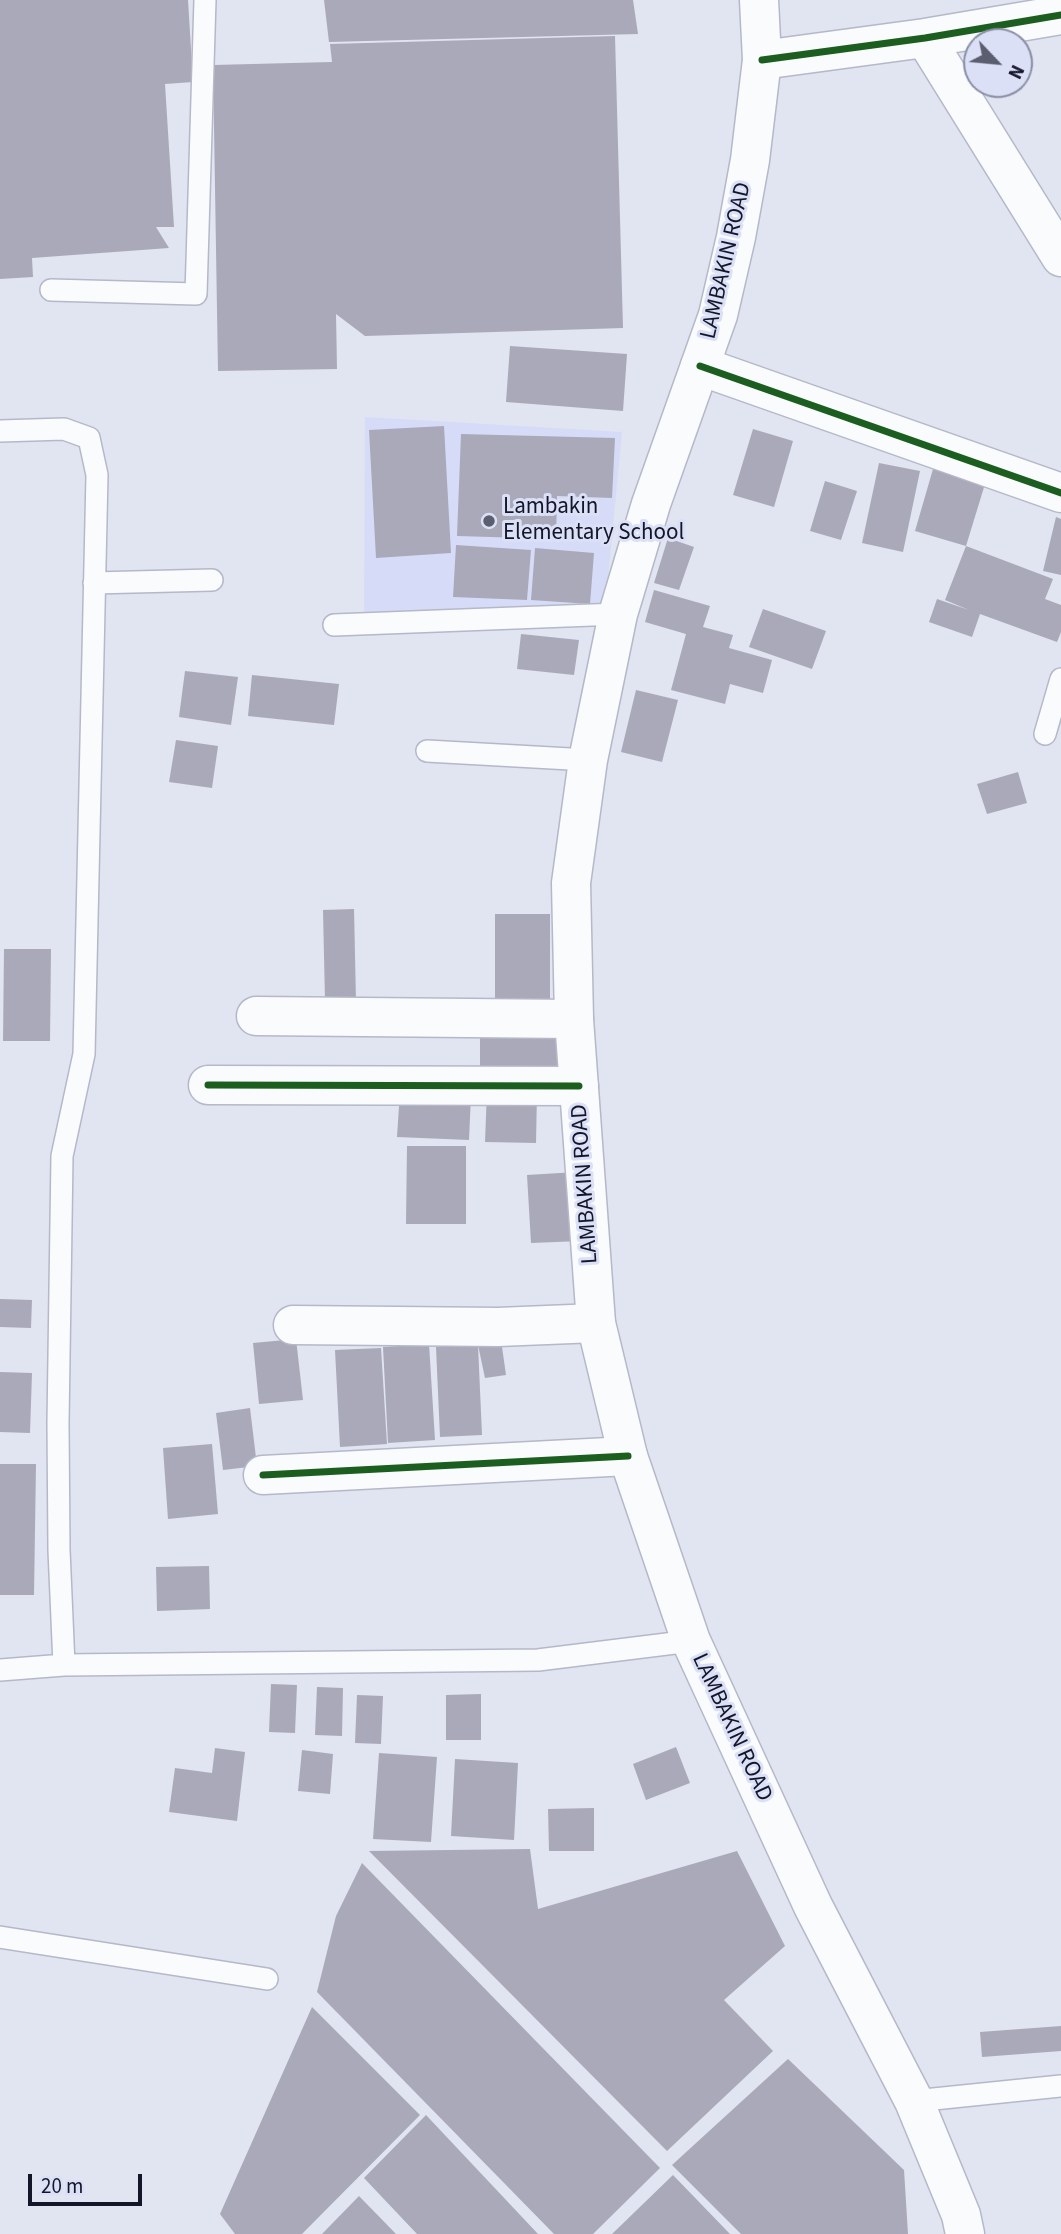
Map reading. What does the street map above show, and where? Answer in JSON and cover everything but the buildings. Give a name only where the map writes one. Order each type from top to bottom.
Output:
[{"type":"main road","name":"LAMBAKIN ROAD","points":[[759,0],[762,60],[750,160],[736,237],[718,315],[651,505],[618,614],[588,760],[571,883],[574,1019],[596,1323],[628,1456],[691,1641],[813,1906],[914,2101],[961,2215],[965,2234]]},
{"type":"main road","points":[[762,60],[925,38],[1061,15]]},
{"type":"main road","points":[[925,38],[1061,257]]},
{"type":"main road","points":[[700,366],[1061,493]]},
{"type":"main road","points":[[256,1016],[574,1019]]},
{"type":"main road","points":[[208,1085],[579,1086]]},
{"type":"main road","points":[[293,1325],[498,1327],[596,1323]]},
{"type":"main road","points":[[262,1475],[628,1456]]},
{"type":"lane","points":[[51,290],[196,294],[205,0]]},
{"type":"lane","points":[[0,431],[64,429],[89,438],[97,475],[84,1054],[62,1156],[58,1436],[64,1665]]},
{"type":"lane","points":[[94,583],[212,580]]},
{"type":"lane","points":[[334,625],[618,614]]},
{"type":"lane","points":[[1045,734],[1061,679]]},
{"type":"lane","points":[[427,751],[588,760]]},
{"type":"lane","points":[[0,1670],[64,1665],[538,1660],[691,1641]]},
{"type":"lane","points":[[0,1937],[267,1979]]},
{"type":"lane","points":[[914,2101],[1061,2086]]},
{"type":"shaded area","name":"Lambakin Elementary School","points":[[365,417],[622,432],[605,610],[364,617]]},
{"type":"cycle path","points":[[762,60],[925,38],[1061,15]]},
{"type":"cycle path","points":[[700,366],[1061,493]]},
{"type":"cycle path","points":[[208,1085],[579,1086]]},
{"type":"cycle path","points":[[263,1475],[628,1456]]},
{"type":"place","name":"Lambakin Elementary School","points":[[489,521]]}]
